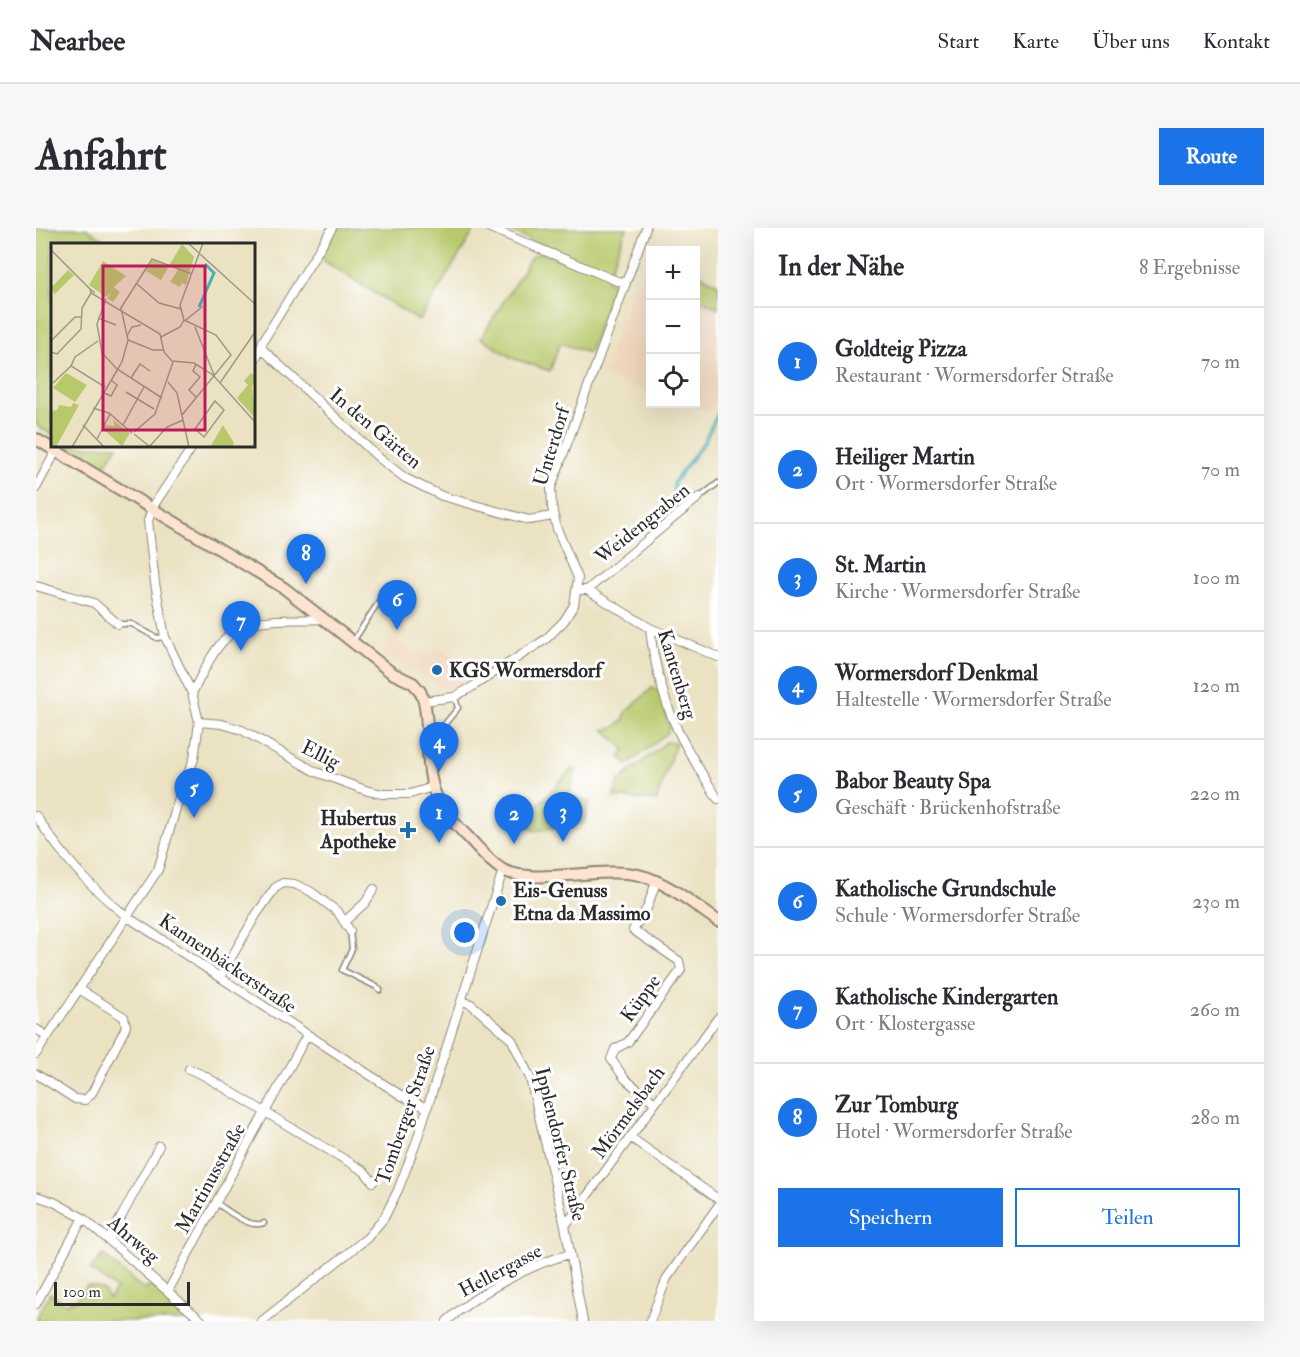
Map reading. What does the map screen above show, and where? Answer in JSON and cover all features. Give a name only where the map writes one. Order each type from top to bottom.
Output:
[{"type":"main road","points":[[36,439],[284,588],[392,673],[413,683],[420,691],[424,701],[433,787],[440,803],[454,823],[492,862],[503,870],[517,874],[544,876],[614,871],[642,876],[675,892],[718,921]]},
{"type":"street","points":[[255,359],[263,341],[332,228]]},
{"type":"street","points":[[490,228],[617,281],[626,282]]},
{"type":"street","name":"Unterdorf","points":[[578,590],[576,571],[556,529],[551,488],[646,228]]},
{"type":"street","name":"In den Gärten","points":[[261,348],[379,458],[405,478],[442,496],[529,519],[554,516]]},
{"type":"street","points":[[36,1054],[158,870],[181,790],[194,759],[200,722],[192,693],[165,637],[155,583],[148,521],[152,508],[192,447]]},
{"type":"street","points":[[36,488],[56,451]]},
{"type":"street","name":"Weidengraben","points":[[587,590],[699,497]]},
{"type":"street","points":[[36,586],[94,603],[118,624]]},
{"type":"street","points":[[424,701],[454,697],[546,639],[564,621],[574,605],[578,590],[587,590]]},
{"type":"street","name":"Kantenberg","points":[[587,590],[650,628],[651,641],[668,706],[677,730],[718,799]]},
{"type":"street","points":[[192,693],[221,644],[233,632],[270,620],[323,620]]},
{"type":"street","points":[[650,628],[718,657]]},
{"type":"street","name":"Ellig","points":[[200,722],[222,724],[242,730],[316,772],[375,793],[410,794],[433,787]]},
{"type":"street","name":"Kannenbäckerstraße","points":[[36,816],[65,858],[95,891],[126,916],[402,1096],[427,1108]]},
{"type":"street","name":"Tomberger Straße","points":[[262,1321],[366,1238],[384,1218],[398,1190],[416,1143],[503,870]]},
{"type":"street","name":"Küppe","points":[[655,1103],[625,1078],[611,1059],[615,1050],[628,1042],[681,970],[679,961],[633,930],[647,908],[656,882]]},
{"type":"street","points":[[220,977],[256,915],[275,888],[284,883],[294,884],[310,891],[338,912],[350,931]]},
{"type":"street","points":[[344,922],[365,903],[374,889]]},
{"type":"street","points":[[36,1074],[75,1099],[85,1100],[92,1093],[124,1030],[126,1021],[120,1014],[79,989]]},
{"type":"street","name":"Ipplendorfer Straße","points":[[462,1001],[471,1004],[484,1014],[512,1040],[519,1051],[535,1094],[565,1226],[583,1321]]},
{"type":"street","name":"Mörmelsbach","points":[[565,1226],[718,1018]]},
{"type":"street","points":[[36,1029],[47,1036]]},
{"type":"street","name":"Martinusstraße","points":[[168,1291],[307,1035]]},
{"type":"street","name":"Martinusstraße","points":[[189,1069],[203,1075],[364,1171],[373,1182]]},
{"type":"street","points":[[630,1137],[718,1198]]},
{"type":"street","points":[[109,1240],[159,1146]]},
{"type":"street","name":"Ahrweg","points":[[36,1196],[54,1202],[83,1218],[202,1321]]},
{"type":"street","points":[[648,1320],[667,1278],[718,1206]]},
{"type":"street","points":[[36,1304],[83,1218]]},
{"type":"street","name":"Hellergasse","points":[[447,1321],[463,1306],[527,1269],[570,1254]]},
{"type":"lane","name":"Weidengraben","points":[[699,497],[718,483]]},
{"type":"lane","points":[[352,643],[389,586]]},
{"type":"lane","points":[[118,624],[132,624],[157,638],[165,637]]},
{"type":"lane","points":[[433,735],[458,708],[454,697]]},
{"type":"lane","points":[[350,931],[352,949],[342,970],[380,990]]},
{"type":"lane","points":[[216,1203],[250,1223],[259,1225],[264,1223]]},
{"type":"shaded area","points":[[646,271],[646,391],[601,375],[634,286]]},
{"type":"shaded area","points":[[700,299],[718,308],[718,396],[711,412],[698,408],[700,408]]},
{"type":"shaded area","name":"KGS Wormersdorf","points":[[392,636],[418,653],[420,650],[429,656],[433,652],[445,649],[469,678],[454,688],[439,686],[382,653]]},
{"type":"green space","points":[[36,228],[86,228],[108,243],[51,243],[51,434],[36,425]]},
{"type":"green space","points":[[335,228],[476,228],[419,321],[324,261],[321,250]]},
{"type":"green space","points":[[502,228],[627,228],[606,280],[614,283],[589,353],[560,343],[550,371],[512,358],[481,338],[532,256],[542,253],[559,260],[561,253]]},
{"type":"green space","points":[[700,274],[718,284],[718,308],[700,299]]},
{"type":"green space","points":[[67,447],[117,447],[103,468]]},
{"type":"green space","points":[[652,688],[660,692],[670,727],[667,733],[627,765],[620,757],[625,750],[604,729],[613,728],[623,721],[626,712]]},
{"type":"green space","points":[[666,742],[676,742],[656,801],[614,797],[619,781]]},
{"type":"green space","points":[[572,769],[576,770],[569,795],[573,796],[564,826],[534,831],[523,821]]},
{"type":"green space","points":[[577,798],[590,802],[584,823],[567,826]]},
{"type":"green space","points":[[103,1255],[144,1290],[152,1285],[192,1321],[38,1321],[36,1319],[50,1293],[67,1304],[71,1300],[74,1302],[87,1286],[91,1286],[103,1290],[109,1299],[116,1289],[90,1270]]},
{"type":"waterway","name":"Weidengraben","points":[[673,505],[674,482],[704,442],[718,413]]},
{"type":"place","name":"Zur Tomburg","points":[[306,584]]},
{"type":"place","name":"Katholische Grundschule","points":[[397,630]]},
{"type":"place","name":"Katholische Kindergarten","points":[[241,651]]},
{"type":"place","name":"KGS Wormersdorf","points":[[437,670]]},
{"type":"place","name":"Wormersdorf Denkmal","points":[[439,772]]},
{"type":"place","name":"Babor Beauty Spa","points":[[194,818]]},
{"type":"place","name":"Hubertus Apotheke","points":[[408,830]]},
{"type":"place","name":"St. Martin","points":[[563,842]]},
{"type":"place","name":"Goldteig Pizza","points":[[439,843]]},
{"type":"place","name":"Heiliger Martin","points":[[514,844]]},
{"type":"place","name":"Eis-Genuss Etna da Massimo","points":[[501,901]]}]
